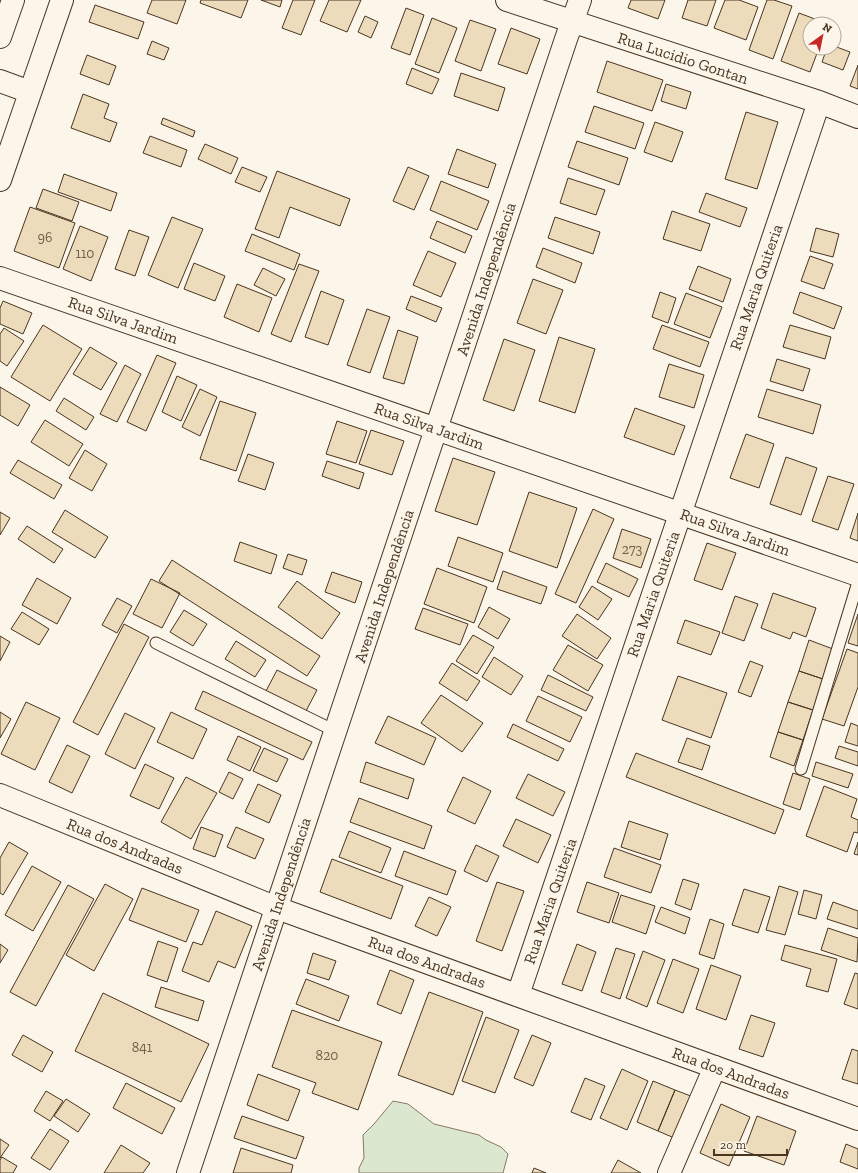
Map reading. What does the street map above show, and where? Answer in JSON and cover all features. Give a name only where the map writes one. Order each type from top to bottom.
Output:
[{"type":"street","points":[[0,37],[13,0]]},
{"type":"street","points":[[0,180],[62,0]]},
{"type":"street","name":"Rua Lucidio Gontan","points":[[507,0],[819,102],[858,117]]},
{"type":"street","name":"Avenida Independência","points":[[188,1173],[580,0]]},
{"type":"street","points":[[0,81],[30,92]]},
{"type":"street","name":"Rua Maria Quiteria","points":[[518,995],[819,102]]},
{"type":"street","name":"Rua Silva Jardim","points":[[0,278],[858,575]]},
{"type":"street","name":"Rua dos Andradas","points":[[0,795],[277,908],[858,1119]]},
{"type":"street","points":[[669,1173],[715,1066]]},
{"type":"lane","points":[[801,769],[858,582]]},
{"type":"lane","points":[[156,643],[335,731]]},
{"type":"green space","points":[[393,1101],[408,1104],[434,1124],[479,1135],[501,1147],[508,1154],[503,1173],[359,1173],[359,1168],[364,1158],[363,1135]]},
{"type":"building","points":[[152,0],[186,0],[177,24],[147,13]]},
{"type":"building","points":[[201,0],[248,0],[241,18],[200,3]]},
{"type":"building","points":[[261,0],[282,0],[280,7]]},
{"type":"building","points":[[293,0],[315,0],[301,35],[282,28]]},
{"type":"building","points":[[329,0],[361,0],[347,32],[320,21]]},
{"type":"building","points":[[631,0],[665,0],[658,19],[628,8]]},
{"type":"building","points":[[688,0],[716,0],[707,26],[682,18]]},
{"type":"building","points":[[725,0],[739,0],[758,7],[746,40],[714,28]]},
{"type":"building","points":[[767,0],[774,0],[792,6],[773,59],[749,50]]},
{"type":"building","points":[[95,5],[144,22],[138,39],[89,22]]},
{"type":"building","points":[[406,8],[424,15],[410,55],[391,48]]},
{"type":"building","points":[[799,13],[807,16],[802,16],[802,56],[816,56],[810,72],[781,61]]},
{"type":"building","points":[[365,16],[378,22],[371,38],[358,32]]},
{"type":"building","points":[[432,18],[457,28],[439,73],[415,64]]},
{"type":"building","points":[[470,20],[496,29],[481,71],[455,61]]},
{"type":"building","points":[[511,28],[540,39],[527,74],[498,64]]},
{"type":"building","points":[[152,41],[169,48],[164,60],[147,54]]},
{"type":"building","points":[[842,49],[850,52],[843,70],[822,62],[824,56],[842,56]]},
{"type":"building","points":[[87,55],[116,66],[109,85],[80,74]]},
{"type":"building","points":[[607,61],[663,80],[652,111],[597,92]]},
{"type":"building","points":[[858,65],[858,89],[850,86]]},
{"type":"building","points":[[412,68],[439,79],[432,94],[406,84]]},
{"type":"building","points":[[461,73],[505,88],[498,111],[454,96]]},
{"type":"building","points":[[666,84],[691,92],[686,109],[661,101]]},
{"type":"building","points":[[83,94],[109,104],[104,118],[117,123],[110,142],[71,128]]},
{"type":"building","points":[[594,106],[644,123],[635,149],[585,132]]},
{"type":"building","points":[[746,112],[778,122],[757,189],[725,179]]},
{"type":"building","points":[[163,118],[195,131],[193,137],[161,124]]},
{"type":"building","points":[[655,122],[683,132],[672,162],[644,152]]},
{"type":"building","points":[[150,136],[187,150],[181,167],[143,153]]},
{"type":"building","points":[[577,141],[628,158],[619,185],[568,167]]},
{"type":"building","points":[[205,144],[238,158],[231,174],[198,159]]},
{"type":"building","points":[[457,149],[496,164],[488,188],[448,174]]},
{"type":"building","points":[[242,167],[267,177],[260,192],[235,182]]},
{"type":"building","points":[[408,167],[429,176],[414,210],[393,201]]},
{"type":"building","points":[[277,171],[350,199],[340,226],[290,207],[279,238],[255,229]]},
{"type":"building","points":[[64,174],[117,193],[111,211],[58,192]]},
{"type":"building","points":[[568,178],[605,190],[596,215],[560,203]]},
{"type":"building","points":[[441,181],[489,201],[477,230],[430,210]]},
{"type":"building","points":[[43,189],[79,202],[72,221],[36,208]]},
{"type":"building","points":[[706,193],[747,208],[740,227],[699,212]]},
{"type":"building","points":[[30,207],[75,223],[59,268],[14,251]]},
{"type":"building","points":[[672,211],[710,224],[701,251],[663,239]]},
{"type":"building","points":[[172,217],[203,229],[178,288],[148,275]]},
{"type":"building","points":[[555,217],[600,232],[593,254],[548,238]]},
{"type":"building","points":[[437,221],[472,236],[465,253],[430,238]]},
{"type":"building","points":[[80,226],[108,237],[91,281],[63,269]]},
{"type":"building","points":[[816,228],[839,234],[833,257],[810,251]]},
{"type":"building","points":[[129,230],[149,237],[135,276],[115,269]]},
{"type":"building","points":[[252,234],[300,254],[294,270],[245,251]]},
{"type":"building","points":[[543,248],[582,263],[575,283],[536,267]]},
{"type":"building","points":[[428,251],[456,263],[441,297],[413,285]]},
{"type":"building","points":[[810,256],[833,264],[824,289],[801,281]]},
{"type":"building","points":[[194,263],[225,276],[215,301],[184,289]]},
{"type":"building","points":[[299,264],[319,271],[291,342],[271,334]]},
{"type":"building","points":[[698,266],[731,279],[723,302],[689,289]]},
{"type":"building","points":[[263,268],[285,279],[276,296],[254,285]]},
{"type":"building","points":[[533,279],[563,290],[546,334],[517,323]]},
{"type":"building","points":[[237,284],[272,298],[259,332],[224,317]]},
{"type":"building","points":[[321,291],[344,300],[328,345],[305,337]]},
{"type":"building","points":[[660,292],[676,298],[668,323],[652,317]]},
{"type":"building","points":[[800,292],[842,307],[834,329],[793,313]]},
{"type":"building","points":[[686,293],[722,307],[710,338],[674,324]]},
{"type":"building","points":[[411,296],[442,308],[436,322],[406,309]]},
{"type":"building","points":[[3,301],[32,313],[23,334],[0,324],[0,308]]},
{"type":"building","points":[[367,309],[390,317],[370,373],[347,365]]},
{"type":"building","points":[[43,325],[82,349],[50,401],[11,377]]},
{"type":"building","points":[[662,325],[709,342],[700,367],[653,349]]},
{"type":"building","points":[[790,325],[831,337],[825,359],[783,347]]},
{"type":"building","points":[[4,328],[24,341],[7,366],[0,361],[0,334]]},
{"type":"building","points":[[398,330],[418,337],[404,384],[383,378]]},
{"type":"building","points":[[559,337],[595,349],[575,413],[539,401]]},
{"type":"building","points":[[504,339],[535,350],[514,411],[483,400]]},
{"type":"building","points":[[90,347],[117,363],[101,390],[73,374]]},
{"type":"building","points":[[157,355],[176,363],[146,431],[127,422]]},
{"type":"building","points":[[777,359],[810,369],[803,391],[770,381]]},
{"type":"building","points":[[669,364],[704,375],[694,408],[659,397]]},
{"type":"building","points":[[125,365],[141,374],[117,422],[100,414]]},
{"type":"building","points":[[177,376],[197,385],[181,421],[162,412]]},
{"type":"building","points":[[0,387],[30,405],[18,426],[0,415]]},
{"type":"building","points":[[200,389],[217,397],[200,436],[182,427]]},
{"type":"building","points":[[767,389],[821,405],[813,434],[758,417]]},
{"type":"building","points":[[64,398],[94,417],[86,430],[56,411]]},
{"type":"building","points":[[220,401],[256,413],[236,471],[200,459]]},
{"type":"building","points":[[635,408],[685,426],[674,455],[624,437]]},
{"type":"building","points":[[45,420],[83,444],[69,466],[31,442]]},
{"type":"building","points":[[337,421],[367,431],[356,463],[326,454]]},
{"type":"building","points":[[371,430],[404,441],[392,475],[359,464]]},
{"type":"building","points":[[746,434],[774,444],[759,488],[730,478]]},
{"type":"building","points":[[85,450],[107,464],[92,491],[69,478]]},
{"type":"building","points":[[248,454],[274,463],[265,490],[238,481]]},
{"type":"building","points":[[786,457],[817,468],[801,515],[770,504]]},
{"type":"building","points":[[453,458],[495,472],[477,525],[435,511]]},
{"type":"building","points":[[18,460],[62,485],[54,499],[10,473]]},
{"type":"building","points":[[327,461],[364,473],[359,489],[322,476]]},
{"type":"building","points":[[828,476],[854,484],[838,530],[812,521]]},
{"type":"building","points":[[529,492],[577,508],[557,568],[509,551]]},
{"type":"building","points":[[593,509],[614,519],[576,603],[555,594]]},
{"type":"building","points":[[65,510],[108,537],[95,558],[52,532]]},
{"type":"building","points":[[0,512],[10,518],[0,535]]},
{"type":"building","points":[[858,513],[858,541],[850,538]]},
{"type":"building","points":[[27,526],[63,549],[54,563],[18,539]]},
{"type":"building","points":[[622,529],[651,539],[641,568],[613,558]]},
{"type":"building","points":[[458,537],[503,553],[493,582],[448,566]]},
{"type":"building","points":[[240,542],[277,555],[271,574],[234,561]]},
{"type":"building","points":[[707,543],[736,553],[722,590],[694,580]]},
{"type":"building","points":[[288,554],[307,560],[302,575],[283,568]]},
{"type":"building","points":[[172,560],[320,656],[307,676],[159,581]]},
{"type":"building","points":[[606,563],[638,579],[629,597],[597,582]]},
{"type":"building","points":[[437,568],[487,587],[474,623],[424,604]]},
{"type":"building","points":[[503,571],[547,587],[541,604],[497,589]]},
{"type":"building","points":[[332,572],[362,582],[355,603],[325,592]]},
{"type":"building","points":[[37,578],[71,598],[57,624],[22,605]]},
{"type":"building","points":[[151,579],[180,593],[162,628],[133,614]]},
{"type":"building","points":[[297,581],[340,613],[322,639],[278,607]]},
{"type":"building","points":[[592,586],[612,599],[598,620],[579,607]]},
{"type":"building","points":[[773,593],[816,608],[806,637],[793,632],[790,639],[761,628]]},
{"type":"building","points":[[735,596],[758,604],[744,641],[722,633]]},
{"type":"building","points":[[117,598],[132,606],[117,633],[102,625]]},
{"type":"building","points":[[489,607],[510,619],[498,639],[478,627]]},
{"type":"building","points":[[423,608],[468,624],[460,645],[415,629]]},
{"type":"building","points":[[184,610],[207,624],[193,646],[170,632]]},
{"type":"building","points":[[22,612],[49,629],[39,645],[11,629]]},
{"type":"building","points":[[577,614],[611,638],[597,659],[562,636]]},
{"type":"building","points":[[858,614],[858,646],[848,643]]},
{"type":"building","points":[[685,620],[720,632],[711,655],[677,643]]},
{"type":"building","points":[[124,624],[149,637],[98,735],[73,722]]},
{"type":"building","points":[[473,635],[494,647],[477,674],[456,661]]},
{"type":"building","points":[[0,636],[10,642],[0,661]]},
{"type":"building","points":[[809,640],[833,649],[823,679],[799,671]]},
{"type":"building","points":[[236,641],[266,660],[255,677],[225,659]]},
{"type":"building","points":[[568,645],[603,665],[588,691],[553,670]]},
{"type":"building","points":[[847,649],[858,653],[858,687],[844,726],[822,719]]},
{"type":"building","points":[[494,657],[523,676],[511,695],[482,677]]},
{"type":"building","points":[[750,661],[763,666],[751,697],[738,692]]},
{"type":"building","points":[[452,663],[480,681],[467,701],[439,683]]},
{"type":"building","points":[[277,670],[317,690],[306,711],[266,691]]},
{"type":"building","points":[[799,671],[823,679],[813,710],[788,702]]},
{"type":"building","points":[[548,675],[593,697],[586,711],[541,690]]},
{"type":"building","points":[[678,676],[727,693],[711,738],[662,720]]},
{"type":"building","points":[[203,691],[312,742],[303,760],[195,709]]},
{"type":"building","points":[[441,695],[483,723],[462,752],[421,723]]},
{"type":"building","points":[[538,696],[582,717],[570,742],[526,721]]},
{"type":"building","points":[[26,702],[60,718],[35,770],[1,754]]},
{"type":"building","points":[[788,702],[813,710],[803,740],[778,732]]},
{"type":"building","points":[[0,712],[11,719],[0,738]]},
{"type":"building","points":[[171,712],[207,729],[193,759],[157,742]]},
{"type":"building","points":[[125,713],[155,728],[135,769],[105,754]]},
{"type":"building","points":[[388,716],[436,738],[424,765],[375,743]]},
{"type":"building","points":[[851,723],[858,726],[858,746],[845,742]]},
{"type":"building","points":[[513,724],[564,749],[558,761],[507,737]]},
{"type":"building","points":[[778,732],[803,740],[794,766],[770,757]]},
{"type":"building","points":[[238,736],[261,747],[250,771],[227,760]]},
{"type":"building","points":[[687,738],[710,746],[702,770],[678,762]]},
{"type":"building","points":[[67,745],[90,756],[72,793],[49,782]]},
{"type":"building","points":[[839,746],[858,752],[858,766],[835,758]]},
{"type":"building","points":[[264,748],[288,759],[277,782],[253,771]]},
{"type":"building","points":[[636,753],[784,810],[775,834],[626,777]]},
{"type":"building","points":[[366,762],[414,779],[408,799],[360,782]]},
{"type":"building","points":[[816,762],[853,774],[848,788],[812,776]]},
{"type":"building","points":[[145,764],[174,778],[159,809],[130,796]]},
{"type":"building","points":[[229,772],[243,779],[233,799],[219,792]]},
{"type":"building","points":[[793,773],[810,779],[800,810],[783,804]]},
{"type":"building","points":[[528,774],[565,792],[553,816],[516,798]]},
{"type":"building","points":[[186,777],[217,793],[191,839],[161,822]]},
{"type":"building","points":[[463,777],[491,791],[475,824],[447,811]]},
{"type":"building","points":[[258,784],[281,795],[269,823],[245,812]]},
{"type":"building","points":[[824,786],[857,799],[851,817],[858,820],[858,833],[854,832],[847,852],[806,836]]},
{"type":"building","points":[[359,798],[432,826],[424,849],[350,822]]},
{"type":"building","points":[[516,819],[551,835],[538,863],[503,846]]},
{"type":"building","points":[[629,821],[668,834],[660,860],[621,847]]},
{"type":"building","points":[[201,827],[223,835],[215,857],[193,849]]},
{"type":"building","points":[[236,827],[264,839],[255,859],[227,847]]},
{"type":"building","points":[[349,831],[391,848],[381,873],[339,857]]},
{"type":"building","points":[[9,842],[28,853],[3,895],[0,893],[0,858]]},
{"type":"building","points":[[858,842],[858,855],[854,854]]},
{"type":"building","points":[[476,845],[499,856],[487,882],[464,871]]},
{"type":"building","points":[[614,848],[661,865],[651,893],[604,877]]},
{"type":"building","points":[[404,851],[456,871],[447,895],[395,876]]},
{"type":"building","points":[[332,859],[403,886],[391,919],[320,892]]},
{"type":"building","points":[[32,866],[61,882],[33,931],[5,915]]},
{"type":"building","points":[[683,879],[699,884],[691,910],[675,904]]},
{"type":"building","points":[[497,882],[524,891],[502,951],[476,941]]},
{"type":"building","points":[[587,882],[619,893],[609,923],[577,912]]},
{"type":"building","points":[[105,884],[133,899],[94,971],[66,955]]},
{"type":"building","points":[[68,885],[94,899],[36,1006],[10,992]]},
{"type":"building","points":[[779,886],[798,892],[785,935],[766,930]]},
{"type":"building","points":[[142,888],[199,910],[186,942],[129,920]]},
{"type":"building","points":[[744,889],[770,897],[758,933],[732,925]]},
{"type":"building","points":[[804,890],[822,895],[816,919],[798,914]]},
{"type":"building","points":[[621,895],[655,906],[646,934],[612,922]]},
{"type":"building","points":[[429,897],[451,907],[437,936],[415,926]]},
{"type":"building","points":[[833,902],[858,911],[858,929],[827,919]]},
{"type":"building","points":[[661,907],[690,918],[685,934],[655,922]]},
{"type":"building","points":[[216,911],[252,926],[235,968],[218,961],[209,982],[182,971],[193,942],[202,945]]},
{"type":"building","points":[[710,919],[724,924],[714,959],[699,954]]},
{"type":"building","points":[[828,928],[858,938],[857,962],[821,950]]},
{"type":"building","points":[[158,941],[178,948],[167,982],[147,975]]},
{"type":"building","points":[[0,944],[8,950],[0,963]]},
{"type":"building","points":[[577,944],[596,952],[582,991],[562,984]]},
{"type":"building","points":[[785,945],[837,959],[828,992],[806,986],[811,969],[781,960]]},
{"type":"building","points":[[616,948],[635,954],[620,999],[601,992]]},
{"type":"building","points":[[643,951],[665,960],[647,1007],[626,998]]},
{"type":"building","points":[[313,953],[336,961],[329,980],[307,973]]},
{"type":"building","points":[[673,959],[699,969],[683,1013],[657,1003]]},
{"type":"building","points":[[711,965],[741,976],[726,1020],[696,1009]]},
{"type":"building","points":[[390,970],[414,980],[401,1014],[377,1004]]},
{"type":"building","points":[[855,973],[858,974],[858,1009],[844,1004]]},
{"type":"building","points":[[306,979],[349,996],[339,1021],[296,1004]]},
{"type":"building","points":[[161,987],[204,1001],[198,1021],[155,1007]]},
{"type":"building","points":[[429,992],[483,1012],[453,1095],[398,1075]]},
{"type":"building","points":[[103,993],[209,1044],[181,1102],[75,1051]]},
{"type":"building","points":[[292,1010],[382,1042],[358,1110],[312,1093],[316,1083],[272,1067]]},
{"type":"building","points":[[751,1015],[775,1023],[763,1057],[739,1049]]},
{"type":"building","points":[[486,1017],[519,1030],[495,1093],[462,1081]]},
{"type":"building","points":[[23,1035],[53,1052],[42,1072],[12,1055]]},
{"type":"building","points":[[532,1035],[551,1043],[533,1086],[514,1078]]},
{"type":"building","points":[[852,1049],[858,1051],[858,1084],[842,1079]]},
{"type":"building","points":[[622,1069],[648,1081],[627,1130],[600,1118]]},
{"type":"building","points":[[258,1074],[300,1090],[288,1121],[247,1105]]},
{"type":"building","points":[[585,1078],[605,1086],[591,1120],[571,1112]]},
{"type":"building","points":[[653,1081],[675,1090],[658,1131],[637,1122]]},
{"type":"building","points":[[126,1083],[175,1108],[162,1134],[113,1108]]},
{"type":"building","points":[[675,1090],[696,1098],[679,1140],[658,1131]]},
{"type":"building","points":[[46,1091],[63,1101],[50,1121],[34,1111]]},
{"type":"building","points":[[66,1099],[90,1114],[78,1132],[54,1116]]},
{"type":"building","points":[[721,1104],[750,1117],[729,1166],[700,1153]]},
{"type":"building","points":[[242,1116],[304,1137],[296,1159],[234,1138]]},
{"type":"building","points":[[757,1116],[796,1131],[784,1165],[744,1151]]},
{"type":"building","points":[[50,1129],[69,1141],[50,1170],[31,1158]]},
{"type":"building","points":[[0,1139],[9,1145],[0,1158]]},
{"type":"building","points":[[846,1144],[858,1149],[858,1169],[840,1162]]},
{"type":"building","points":[[121,1145],[150,1163],[143,1173],[104,1173]]},
{"type":"building","points":[[241,1148],[293,1165],[291,1173],[233,1173]]},
{"type":"building","points":[[2,1157],[17,1166],[13,1173],[0,1173],[0,1160]]},
{"type":"building","points":[[618,1160],[641,1173],[611,1173]]},
{"type":"building","points":[[534,1168],[546,1173],[532,1173]]}]
